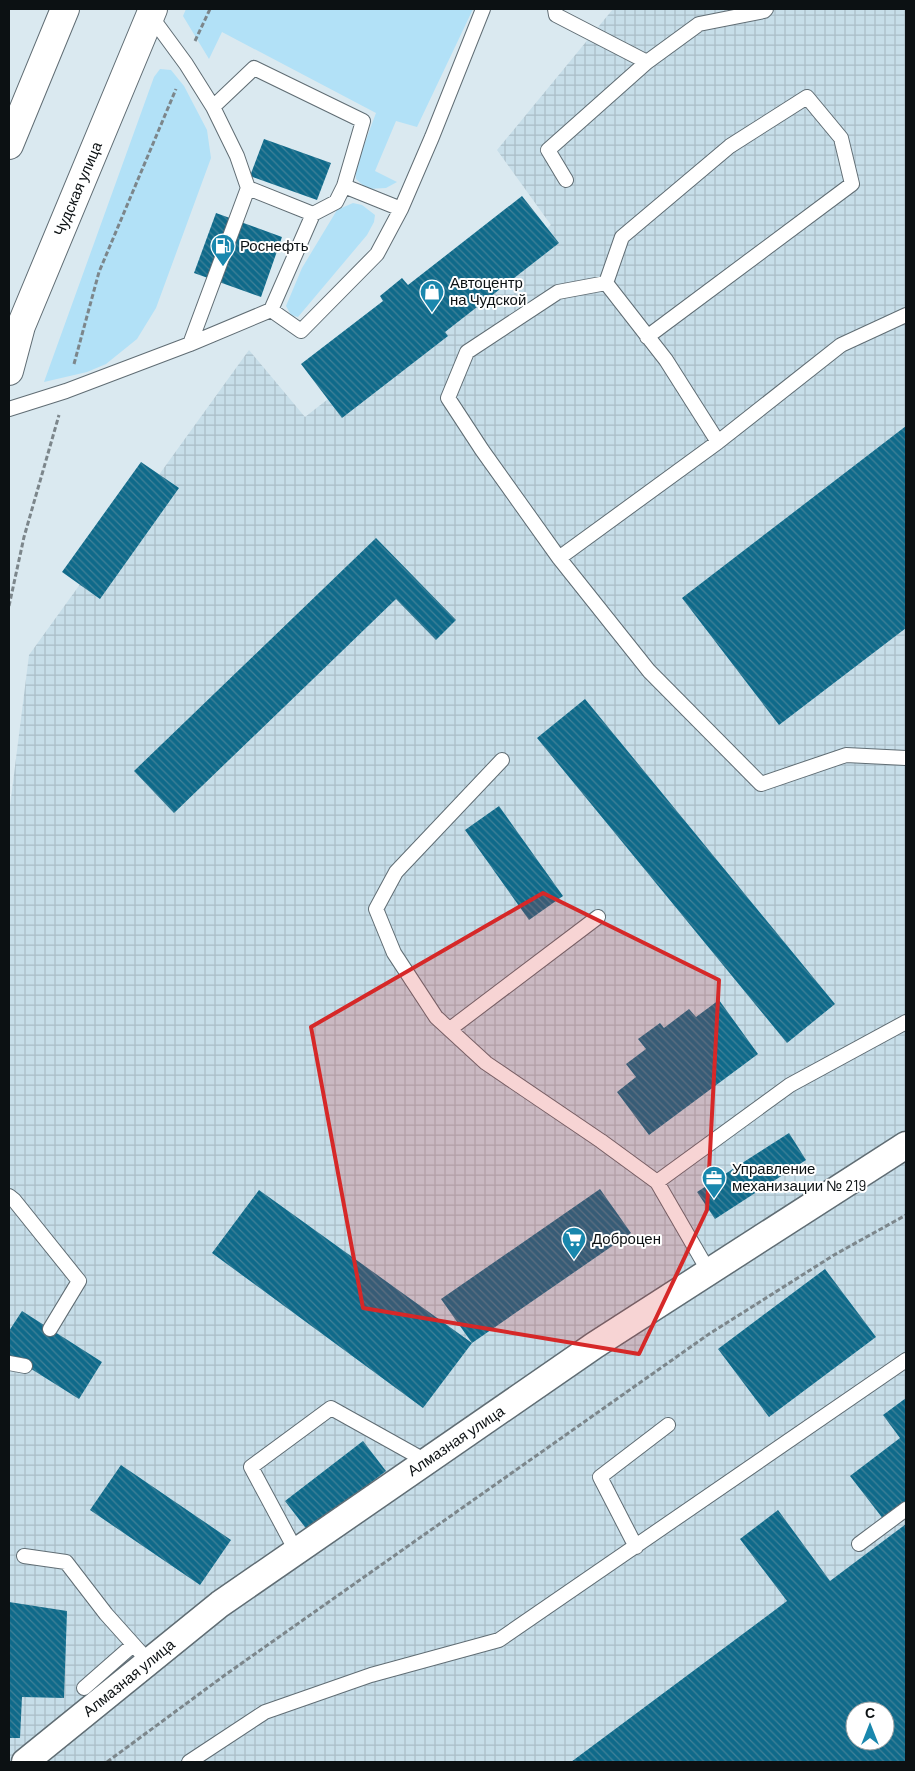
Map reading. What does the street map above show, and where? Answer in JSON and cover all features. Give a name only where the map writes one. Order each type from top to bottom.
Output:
[{"type":"highway","points":[[9,145],[65,9]]},
{"type":"highway","name":"Чудская улица","points":[[9,371],[20,326],[152,12]]},
{"type":"street","name":"Алмазная улица","points":[[25,1762],[141,1653],[220,1604],[595,1345],[906,1145]]},
{"type":"lane","points":[[271,310],[301,331],[377,254],[401,209],[483,9]]},
{"type":"lane","points":[[555,9],[556,15],[647,62]]},
{"type":"lane","points":[[566,180],[548,150],[647,62],[699,24],[764,11],[766,9]]},
{"type":"lane","points":[[152,12],[213,107],[237,156],[248,188],[190,344]]},
{"type":"lane","points":[[9,408],[66,391],[190,344],[271,310],[313,214],[336,202],[344,186],[363,121],[254,68],[213,107]]},
{"type":"lane","points":[[606,283],[622,237],[730,146],[807,97],[841,138],[852,184],[647,337]]},
{"type":"lane","points":[[344,186],[401,209]]},
{"type":"lane","points":[[248,188],[313,214]]},
{"type":"lane","points":[[606,283],[666,360],[718,442]]},
{"type":"lane","points":[[606,283],[558,292],[466,352],[448,398],[482,450],[559,558],[649,671],[761,784],[846,755],[906,758]]},
{"type":"lane","points":[[559,558],[718,442],[841,345],[906,315]]},
{"type":"lane","points":[[502,760],[396,872],[376,909],[394,953],[436,1017],[486,1063],[601,1141],[657,1182],[710,1272]]},
{"type":"lane","points":[[450,1029],[598,917]]},
{"type":"lane","points":[[657,1182],[790,1085],[906,1022]]},
{"type":"lane","points":[[9,1196],[79,1281],[50,1329]]},
{"type":"lane","points":[[189,1762],[265,1712],[371,1675],[499,1640],[906,1360]]},
{"type":"lane","points":[[9,1363],[25,1366]]},
{"type":"lane","points":[[296,1552],[251,1467],[331,1408],[426,1461]]},
{"type":"lane","points":[[636,1547],[600,1476],[668,1425]]},
{"type":"lane","points":[[859,1544],[906,1509]]},
{"type":"lane","points":[[24,1556],[66,1562],[141,1653],[84,1688]]},
{"type":"path","points":[[9,606],[24,537],[99,272],[210,9]]},
{"type":"path","points":[[107,1762],[225,1675],[709,1334],[834,1255],[906,1214]]},
{"type":"highlighted area","points":[[543,893],[719,980],[707,1210],[639,1354],[363,1308],[311,1027]]},
{"type":"shaded area","points":[[186,9],[473,9],[417,127],[396,121],[375,171],[397,182],[386,188],[367,189],[356,179],[355,169],[376,113],[222,32],[209,59],[183,16]]},
{"type":"shaded area","points":[[613,9],[906,9],[906,1762],[9,1762],[9,814],[29,655],[249,350],[305,417],[551,225],[497,150]]},
{"type":"shaded area","points":[[160,69],[171,70],[184,86],[207,130],[211,158],[156,308],[137,339],[106,364],[87,372],[44,382],[154,77]]},
{"type":"shaded area","points":[[353,203],[362,205],[375,215],[374,222],[367,235],[298,317],[291,315],[286,306],[302,268],[337,210]]},
{"type":"building","points":[[264,139],[331,163],[317,200],[250,176]]},
{"type":"building","points":[[522,196],[559,243],[445,332],[448,336],[342,418],[301,364],[383,301],[380,296],[402,278],[408,285]]},
{"type":"building","points":[[216,213],[282,237],[261,297],[194,273]]},
{"type":"building","points":[[906,426],[906,628],[779,725],[682,598]]},
{"type":"building","points":[[141,462],[179,488],[100,599],[62,572]]},
{"type":"building","points":[[376,538],[456,620],[436,640],[396,599],[174,813],[134,771]]},
{"type":"building","points":[[585,699],[835,1004],[787,1043],[537,738]]},
{"type":"building","points":[[499,806],[563,896],[529,920],[465,830]]},
{"type":"building","points":[[719,1000],[758,1054],[649,1135],[617,1092],[636,1077],[626,1064],[646,1049],[638,1039],[660,1023],[664,1028],[689,1009],[696,1017]]},
{"type":"building","points":[[789,1133],[806,1160],[715,1219],[697,1192]]},
{"type":"building","points":[[600,1189],[631,1233],[472,1343],[441,1299]]},
{"type":"building","points":[[259,1190],[472,1343],[423,1408],[212,1253]]},
{"type":"building","points":[[825,1269],[876,1337],[769,1417],[718,1349]]},
{"type":"building","points":[[22,1311],[102,1362],[79,1399],[9,1355],[9,1331]]},
{"type":"building","points":[[906,1398],[906,1503],[884,1520],[850,1476],[900,1438],[883,1415]]},
{"type":"building","points":[[363,1441],[386,1471],[308,1531],[285,1501]]},
{"type":"building","points":[[121,1465],[231,1540],[200,1585],[90,1510]]},
{"type":"building","points":[[778,1510],[830,1581],[906,1524],[906,1762],[571,1762],[787,1601],[740,1539]]},
{"type":"building","points":[[9,1602],[67,1611],[64,1698],[22,1697],[20,1738],[9,1738]]},
{"type":"place","name":"Роснефть","points":[[223,267]]},
{"type":"place","name":"Автоцентр на Чудской","points":[[432,313]]},
{"type":"place","name":"Управление механизации № 219","points":[[714,1199]]},
{"type":"place","name":"Доброцен","points":[[574,1260]]}]
